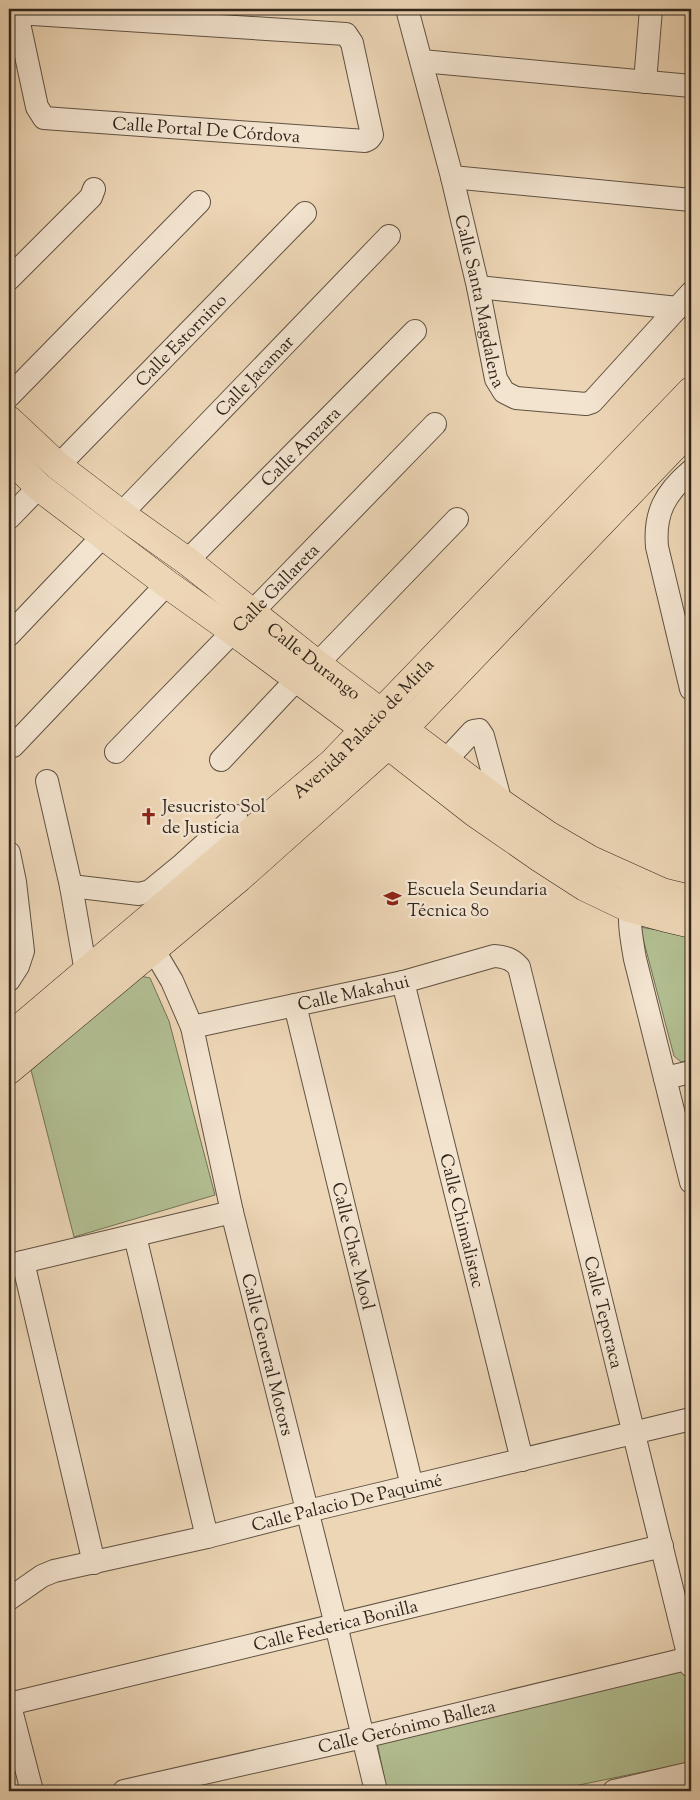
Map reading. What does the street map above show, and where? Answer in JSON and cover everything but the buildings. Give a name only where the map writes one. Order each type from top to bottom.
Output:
[{"type":"main road","name":"Avenida Palacio de Mitla","points":[[9,1037],[86,972],[146,939],[239,878],[337,792],[385,729],[691,391]]},
{"type":"main road","name":"Calle Durango","points":[[9,420],[58,466],[252,611],[307,671]]},
{"type":"main road","name":"Avenida Palacio de Mitla","points":[[10,1067],[146,939],[190,872],[385,729],[691,429]]},
{"type":"main road","name":"Calle Durango","points":[[9,457],[39,486],[167,584],[233,631],[307,671],[385,729],[475,813],[540,858],[585,888],[629,908],[691,924]]},
{"type":"main road","name":"Calle Durango","points":[[385,729],[445,761],[548,835],[591,860],[662,892],[691,899]]},
{"type":"street","name":"Calle Santa Magdalena","points":[[407,9],[422,61],[435,120],[452,177],[478,287],[496,379],[504,392],[516,398],[586,404],[592,402],[684,300]]},
{"type":"street","points":[[646,82],[651,9]]},
{"type":"street","name":"Calle Portal De Córdova","points":[[17,11],[346,34],[352,43],[372,135],[369,139],[365,140],[44,118],[36,107],[17,11]]},
{"type":"street","points":[[422,61],[691,86]]},
{"type":"street","points":[[452,177],[691,200]]},
{"type":"street","points":[[9,279],[91,197],[94,189]]},
{"type":"street","points":[[9,396],[199,202]]},
{"type":"street","name":"Calle Estornino","points":[[58,466],[305,213]]},
{"type":"street","name":"Calle Jacamar","points":[[121,514],[389,236]]},
{"type":"street","points":[[478,287],[684,300]]},
{"type":"street","name":"Calle Amzara","points":[[187,561],[415,331]]},
{"type":"street","name":"Calle Gallareta","points":[[116,752],[435,424]]},
{"type":"street","points":[[691,471],[668,495],[660,510],[655,529],[657,547],[691,688]]},
{"type":"street","points":[[9,518],[39,486]]},
{"type":"street","points":[[221,760],[457,518]]},
{"type":"street","points":[[9,635],[103,536]]},
{"type":"street","points":[[12,746],[167,584]]},
{"type":"street","points":[[445,761],[473,731],[479,730],[484,736],[501,803]]},
{"type":"street","points":[[47,781],[71,886],[86,972]]},
{"type":"street","points":[[71,886],[139,894],[150,892],[160,884],[190,872],[236,816]]},
{"type":"street","points":[[9,853],[15,882],[23,951],[18,966],[9,980]]},
{"type":"street","points":[[636,880],[629,908],[630,932],[635,959],[691,1182]]},
{"type":"street","name":"Calle General Motors","points":[[146,939],[172,981],[192,1027],[232,1212],[308,1511],[376,1791]]},
{"type":"street","name":"Calle Makahui","points":[[192,1027],[403,982],[494,956],[505,956],[513,960]]},
{"type":"street","name":"Calle Teporaca","points":[[513,960],[519,967],[690,1662]]},
{"type":"street","name":"Calle Chimalistac","points":[[403,982],[522,1460]]},
{"type":"street","name":"Calle Chac Mool","points":[[294,1005],[412,1486]]},
{"type":"street","points":[[665,1078],[691,1072]]},
{"type":"street","points":[[94,1563],[16,1263],[232,1212]]},
{"type":"street","points":[[135,1236],[206,1537]]},
{"type":"street","name":"Calle Palacio De Paquimé","points":[[9,1599],[42,1576],[54,1571],[206,1537],[691,1419]]},
{"type":"street","name":"Calle Federica Bonilla","points":[[9,1703],[662,1546]]},
{"type":"street","name":"Calle Gerónimo Balleza","points":[[124,1791],[690,1662]]},
{"type":"street","points":[[9,1703],[32,1791]]},
{"type":"street","points":[[614,1791],[691,1772]]},
{"type":"green space","points":[[640,927],[691,936],[691,1060],[681,1062],[674,1056]]},
{"type":"green space","points":[[140,976],[150,978],[169,1021],[215,1195],[74,1237],[31,1070]]},
{"type":"green space","points":[[687,1661],[691,1680],[691,1762],[550,1791],[387,1791],[377,1742]]},
{"type":"place","name":"Jesucristo Sol de Justicia","points":[[148,816]]},
{"type":"place","name":"Escuela Seundaria Técnica 80","points":[[393,899]]}]
